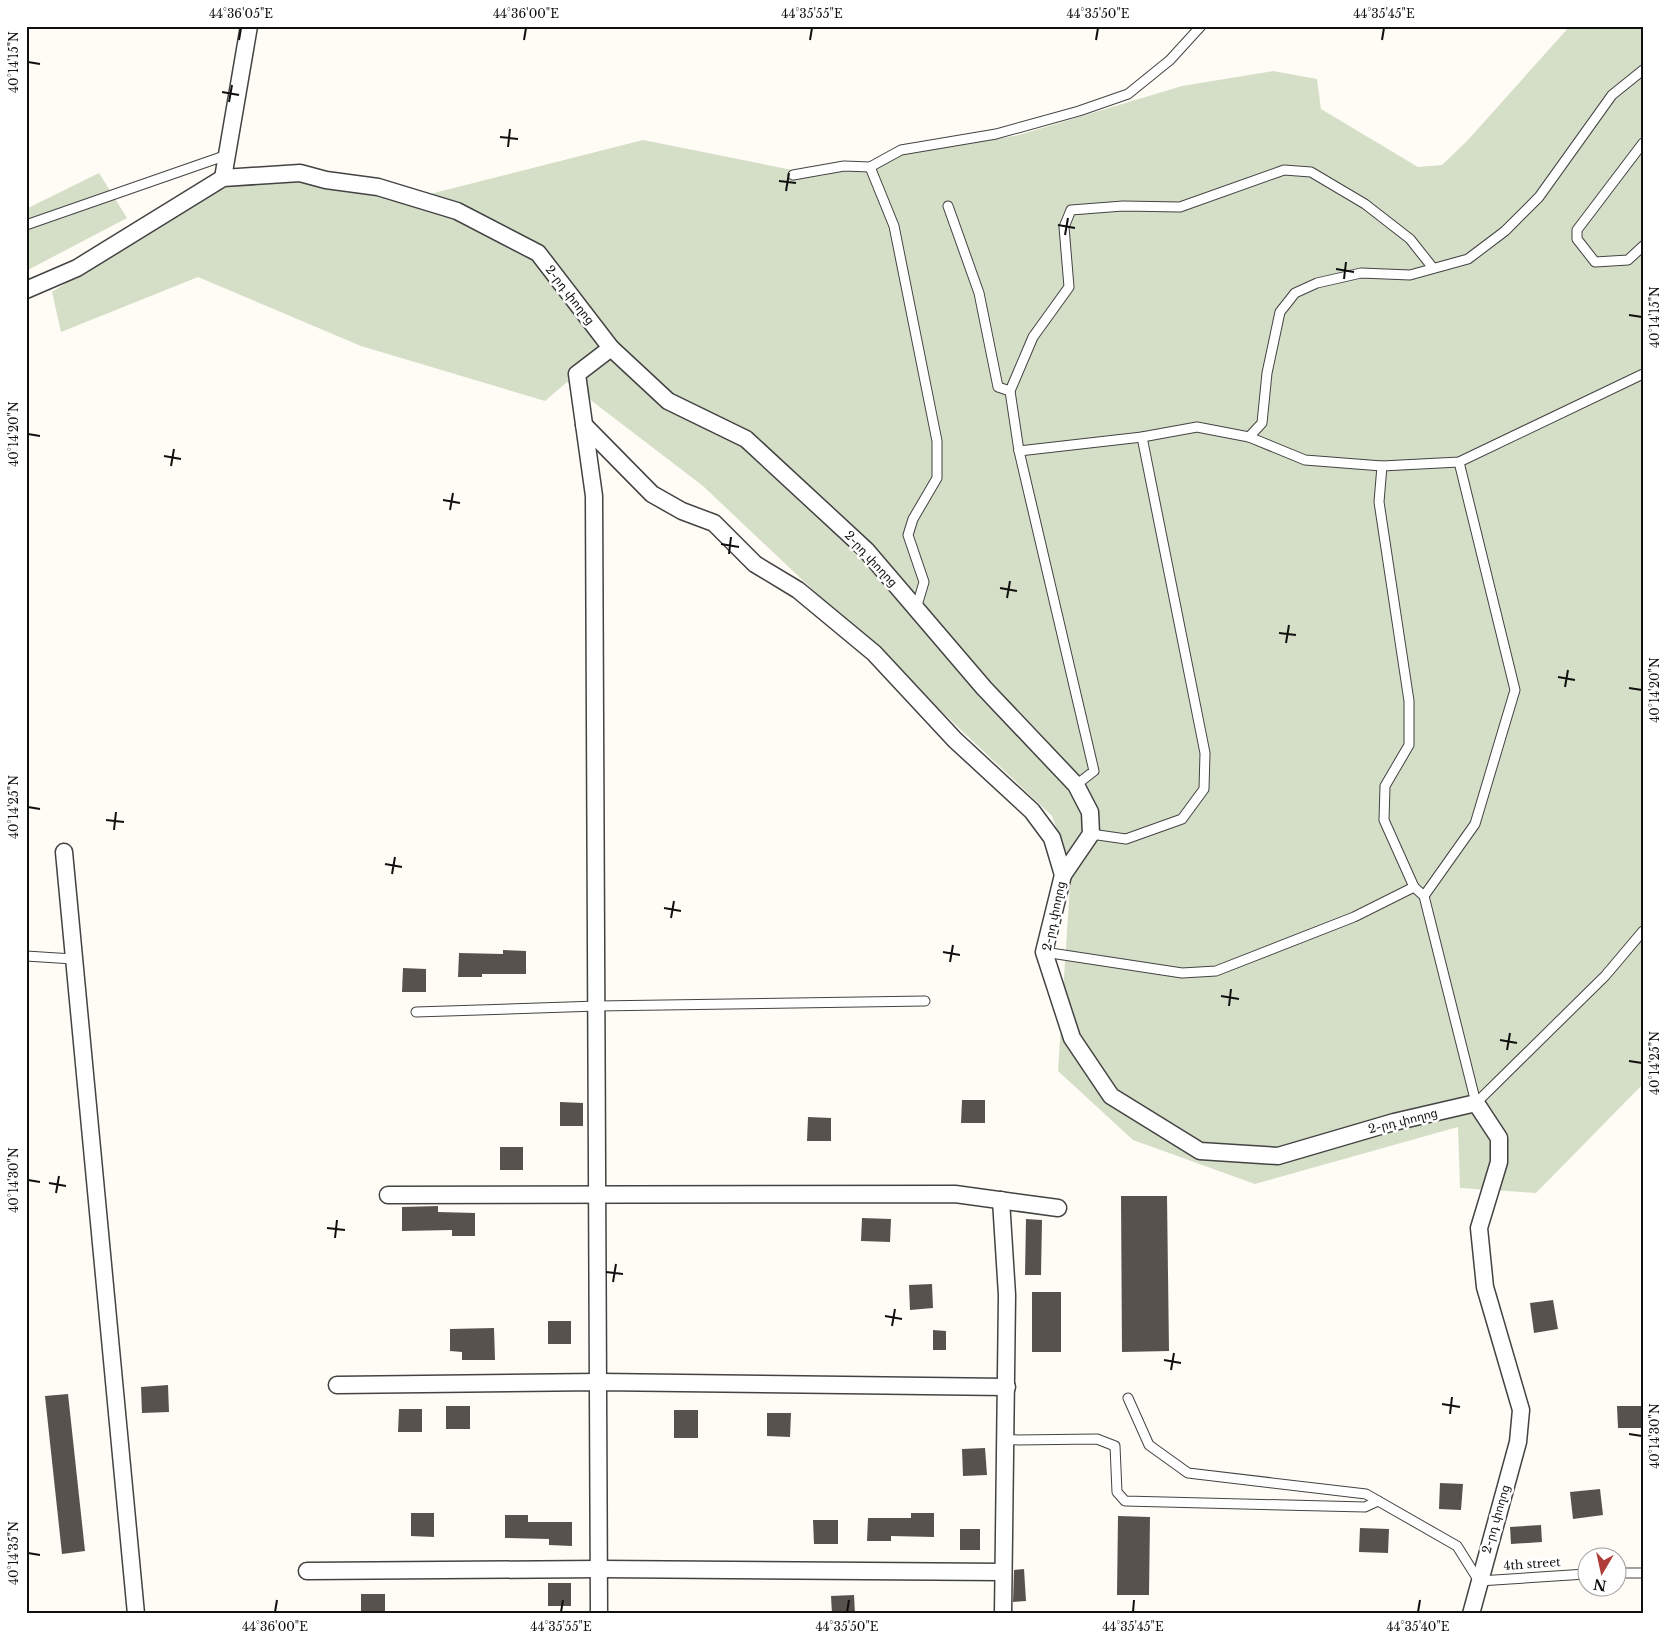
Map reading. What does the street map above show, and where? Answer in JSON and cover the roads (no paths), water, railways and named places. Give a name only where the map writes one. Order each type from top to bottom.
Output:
[{"type":"street","points":[[26,290],[77,268],[224,178],[249,26]]},
{"type":"street","name":"2-րդ փողոց","points":[[224,178],[300,173],[326,180],[378,187],[457,211],[538,253],[611,348],[668,401],[746,439],[866,550],[984,688],[1076,785],[1090,812],[1091,834],[1063,875],[1044,952],[1072,1038],[1110,1096],[1200,1151],[1278,1156],[1394,1122],[1476,1103],[1499,1138],[1499,1162],[1479,1228],[1485,1287],[1521,1410],[1518,1442],[1471,1614]]},
{"type":"street","points":[[599,1614],[594,496],[577,374],[611,348]]},
{"type":"street","points":[[584,425],[652,494],[682,511],[714,523],[755,564],[798,590],[874,653],[955,740],[1032,811],[1052,838],[1063,875]]},
{"type":"street","points":[[64,852],[136,1614]]},
{"type":"street","points":[[388,1195],[955,1194],[1058,1208]]},
{"type":"street","points":[[1001,1200],[1006,1295],[1007,1387],[1003,1614]]},
{"type":"street","points":[[338,1386],[599,1382],[1007,1387]]},
{"type":"street","points":[[308,1571],[600,1569],[1003,1572]]},
{"type":"lane","points":[[793,175],[844,166],[870,167],[901,150],[996,134],[1079,111],[1128,94],[1170,60],[1200,26]]},
{"type":"lane","points":[[1249,437],[1262,423],[1267,373],[1280,312],[1295,294],[1317,283],[1361,273],[1410,275],[1468,259],[1505,231],[1539,197],[1612,95],[1643,70]]},
{"type":"lane","points":[[1643,143],[1577,230],[1577,239],[1595,262],[1628,260],[1643,246]]},
{"type":"lane","points":[[26,225],[228,155]]},
{"type":"lane","points":[[870,167],[894,226],[937,441],[937,478],[913,519],[908,535],[924,582],[916,609]]},
{"type":"lane","points":[[1076,785],[1094,771],[1019,451],[1010,392],[1033,337],[1069,287],[1064,227],[1072,210],[1123,206],[1180,207],[1284,170],[1311,172],[1365,204],[1410,239],[1433,268]]},
{"type":"lane","points":[[948,206],[980,293],[998,388],[1010,392]]},
{"type":"lane","points":[[1019,451],[1142,437],[1197,427],[1249,437],[1304,460],[1382,466],[1459,462],[1643,374]]},
{"type":"lane","points":[[1091,834],[1126,838],[1182,819],[1204,789],[1205,753],[1142,437]]},
{"type":"lane","points":[[1424,896],[1475,824],[1515,690],[1459,462]]},
{"type":"lane","points":[[1382,466],[1378,502],[1409,701],[1409,745],[1385,786],[1384,820],[1414,886],[1424,896],[1476,1103]]},
{"type":"lane","points":[[1044,952],[1182,973],[1216,971],[1354,917],[1414,886]]},
{"type":"lane","points":[[1476,1103],[1605,976],[1643,931]]},
{"type":"lane","points":[[26,956],[73,959]]},
{"type":"lane","points":[[416,1012],[597,1006],[925,1001]]},
{"type":"lane","points":[[1128,1398],[1149,1445],[1188,1473],[1366,1494],[1457,1546],[1479,1580]]},
{"type":"lane","points":[[1006,1440],[1097,1440],[1115,1446],[1117,1492],[1125,1501],[1366,1507],[1378,1501]]},
{"type":"lane","points":[[1626,1573],[1643,1573]]},
{"type":"lane","name":"4th street","points":[[1479,1580],[1576,1575]]}]
